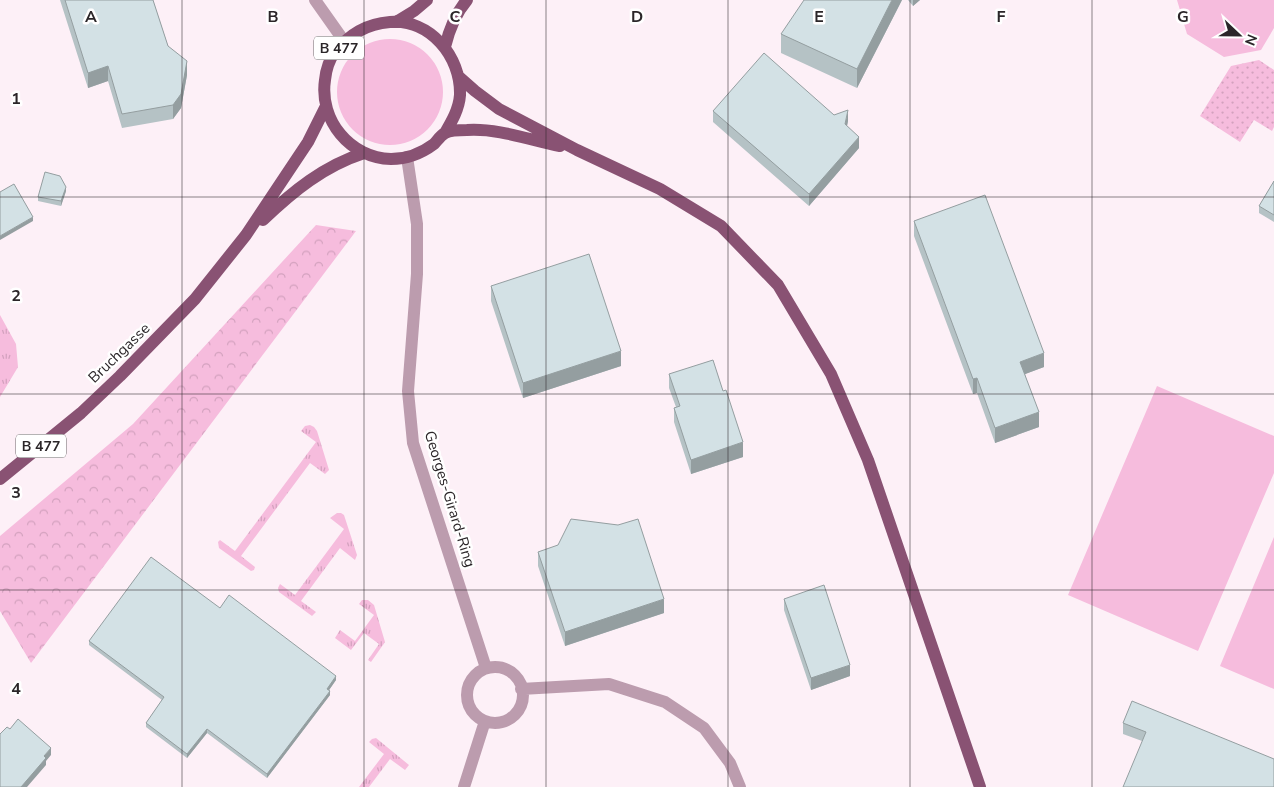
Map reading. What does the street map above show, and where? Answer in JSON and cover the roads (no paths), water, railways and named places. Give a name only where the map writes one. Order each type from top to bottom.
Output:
[{"type":"main road","name":"B 477","points":[[396,22],[428,0]]},
{"type":"main road","points":[[445,47],[453,21],[459,9],[467,0]]},
{"type":"main road","name":"B 477","points":[[396,22],[414,25],[431,34],[445,47],[454,61],[460,96],[455,116],[445,133],[434,144],[421,152],[407,157],[385,158],[364,153],[347,142],[334,127],[326,108],[323,90],[326,72],[333,55],[344,41],[359,30],[377,23],[396,22]]},
{"type":"main road","points":[[458,76],[499,109],[577,150],[660,189],[721,226],[778,285],[831,374],[868,460],[980,787]]},
{"type":"main road","name":"Bruchgasse","points":[[0,478],[81,413],[195,299],[246,235],[308,142],[326,108]]},
{"type":"main road","points":[[445,133],[468,130],[492,131],[577,150]]},
{"type":"main road","name":"Bruchgasse","points":[[246,235],[290,194],[316,175],[342,161],[364,153]]},
{"type":"street","points":[[314,0],[344,41]]},
{"type":"street","name":"Georges-Girard-Ring","points":[[407,157],[417,224],[417,274],[408,392],[413,444],[486,668]]},
{"type":"street","points":[[486,668],[506,669],[514,675],[521,689],[521,704],[516,713],[498,723],[479,718],[472,711],[467,701],[470,681],[486,668]]},
{"type":"street","points":[[521,689],[609,684],[665,702],[704,728],[730,763],[740,787]]},
{"type":"street","points":[[464,787],[485,721]]}]
